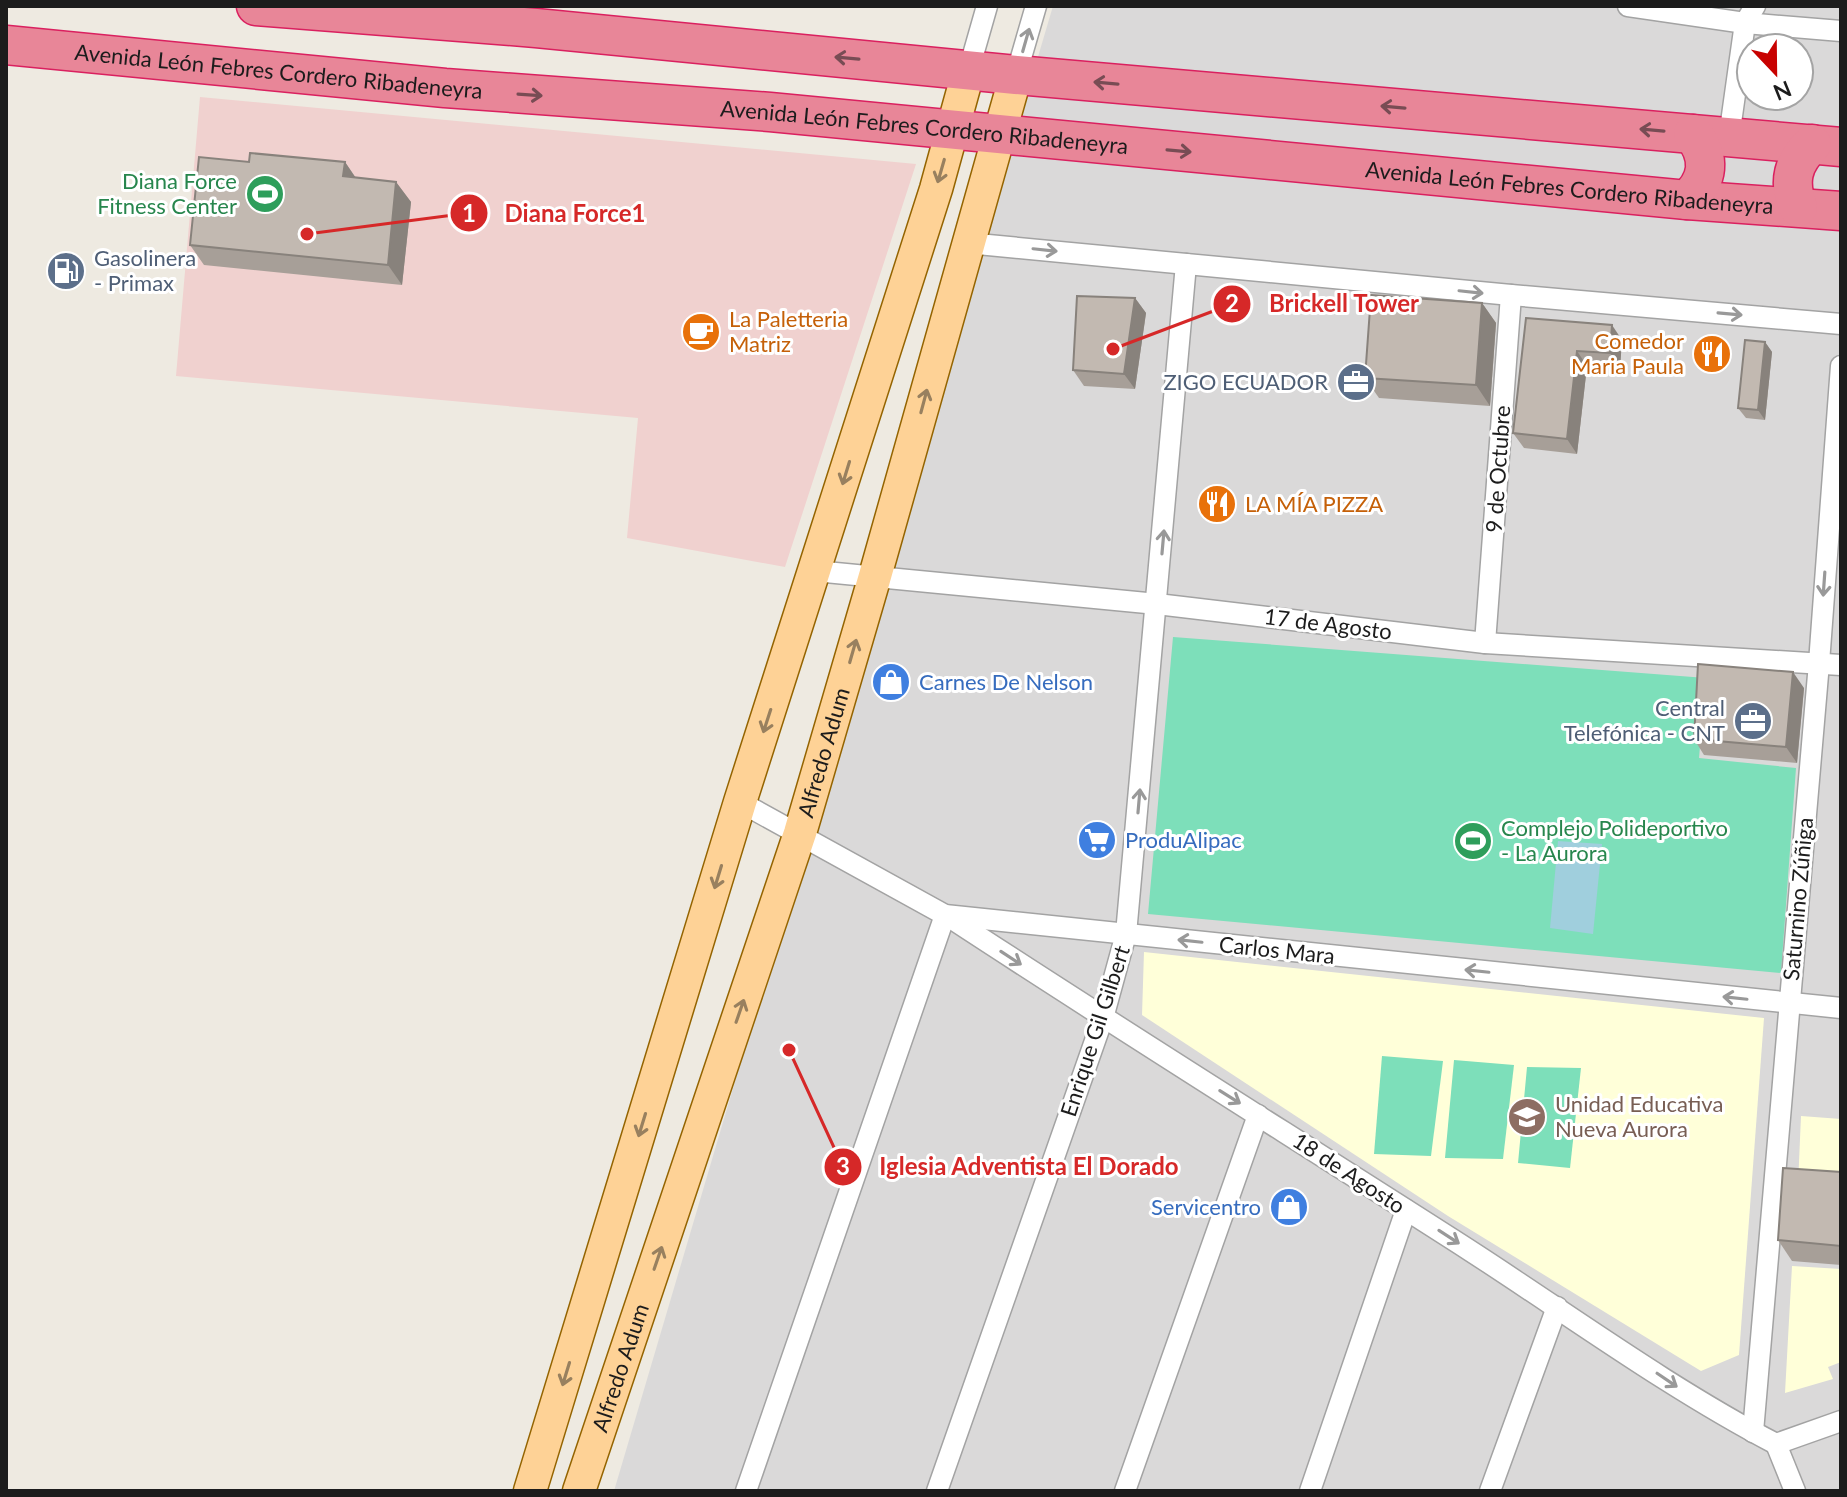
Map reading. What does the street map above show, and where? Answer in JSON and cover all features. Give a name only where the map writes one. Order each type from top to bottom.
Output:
[{"type":"highway","points":[[256,6],[536,28],[1016,75],[1826,146]]},
{"type":"highway","name":"Avenida León Febres Cordero Ribadeneyra","points":[[6,45],[445,88],[770,112],[1687,200],[1841,211]]},
{"type":"highway","points":[[1687,200],[1698,190],[1705,177],[1707,162],[1703,148],[1711,136]]},
{"type":"highway","points":[[1798,207],[1793,194],[1795,167],[1826,146]]},
{"type":"main road","points":[[530,1491],[740,802],[815,571],[969,69]]},
{"type":"main road","name":"Alfredo Adum","points":[[579,1491],[800,833],[1016,75]]},
{"type":"street","points":[[969,69],[987,6]]},
{"type":"street","name":"Alfredo Adum","points":[[1016,75],[1036,6]]},
{"type":"street","points":[[1628,6],[1750,15],[1841,31]]},
{"type":"street","points":[[1711,136],[1750,15]]},
{"type":"street","points":[[967,243],[1841,324]]},
{"type":"street","name":"Enrique Gil Gilbert","points":[[937,1491],[1103,1018],[1126,934],[1186,264]]},
{"type":"street","name":"9 de Octubre","points":[[1485,643],[1511,295]]},
{"type":"street","name":"Saturnino Zúñiga","points":[[1753,1432],[1819,663],[1841,366]]},
{"type":"street","name":"17 de Agosto","points":[[815,571],[1157,604],[1485,643],[1841,665]]},
{"type":"street","name":"Carlos Mara","points":[[740,802],[945,915],[1841,1008]]},
{"type":"street","points":[[746,1491],[945,915]]},
{"type":"street","name":"18 de Agosto","points":[[945,915],[1686,1393],[1776,1444]]},
{"type":"street","points":[[1125,1491],[1258,1115]]},
{"type":"street","points":[[1310,1491],[1406,1210]]},
{"type":"street","points":[[1490,1491],[1557,1307]]},
{"type":"street","points":[[1795,1491],[1776,1444],[1841,1421]]},
{"type":"shaded area","points":[[1053,6],[1841,6],[1841,1491],[614,1491]]},
{"type":"shaded area","points":[[200,97],[916,164],[785,567],[627,538],[638,418],[176,376]]},
{"type":"shaded area","name":"Unidad Educativa Nueva Aurora","points":[[1144,952],[1764,1018],[1739,1355],[1701,1371],[1448,1216],[1142,1015]]},
{"type":"shaded area","points":[[1801,1116],[1841,1119],[1841,1189],[1798,1185]]},
{"type":"shaded area","points":[[1792,1266],[1841,1269],[1841,1362],[1828,1367],[1833,1379],[1785,1393]]},
{"type":"green space","name":"Complejo Polideportivo - La Aurora","points":[[1173,637],[1706,678],[1699,758],[1796,768],[1781,973],[1148,914]]},
{"type":"green space","points":[[1382,1056],[1443,1061],[1431,1156],[1374,1154]]},
{"type":"green space","points":[[1454,1060],[1514,1065],[1503,1159],[1445,1158]]},
{"type":"green space","points":[[1527,1067],[1581,1068],[1570,1168],[1518,1163]]},
{"type":"water","points":[[1558,841],[1602,844],[1593,934],[1550,928]]},
{"type":"building","points":[[250,153],[345,162],[343,176],[396,182],[388,265],[190,245],[199,157],[249,162]]},
{"type":"building","points":[[1371,295],[1482,303],[1476,385],[1365,378]]},
{"type":"building","points":[[1077,296],[1135,298],[1124,374],[1073,370]]},
{"type":"building","points":[[1526,318],[1612,325],[1610,353],[1577,351],[1567,439],[1513,433]]},
{"type":"building","points":[[1745,340],[1765,342],[1758,410],[1738,408]]},
{"type":"building","name":"Central Telefónica - CNT","points":[[1698,664],[1793,672],[1786,747],[1694,739]]},
{"type":"building","points":[[1783,1168],[1841,1172],[1841,1246],[1778,1240]]},
{"type":"place","name":"Diana Force Fitness Center","points":[[265,194]]},
{"type":"place","name":"Diana Force1","points":[[307,234]]},
{"type":"place","name":"Gasolinera - Primax","points":[[66,271]]},
{"type":"place","name":"La Paletteria Matriz","points":[[701,332]]},
{"type":"place","name":"Brickell Tower","points":[[1113,349]]},
{"type":"place","name":"Comedor Maria Paula","points":[[1712,354]]},
{"type":"place","name":"ZIGO ECUADOR","points":[[1356,382]]},
{"type":"place","name":"LA MÍA PIZZA","points":[[1217,504]]},
{"type":"place","name":"Carnes De Nelson","points":[[891,682]]},
{"type":"place","name":"Central Telefónica - CNT","points":[[1753,721]]},
{"type":"place","name":"ProduAlipac","points":[[1097,840]]},
{"type":"place","name":"Complejo Polideportivo - La Aurora","points":[[1473,841]]},
{"type":"place","name":"Iglesia Adventista El Dorado","points":[[789,1050]]},
{"type":"place","name":"Unidad Educativa Nueva Aurora","points":[[1527,1117]]},
{"type":"place","name":"Servicentro","points":[[1289,1207]]}]
